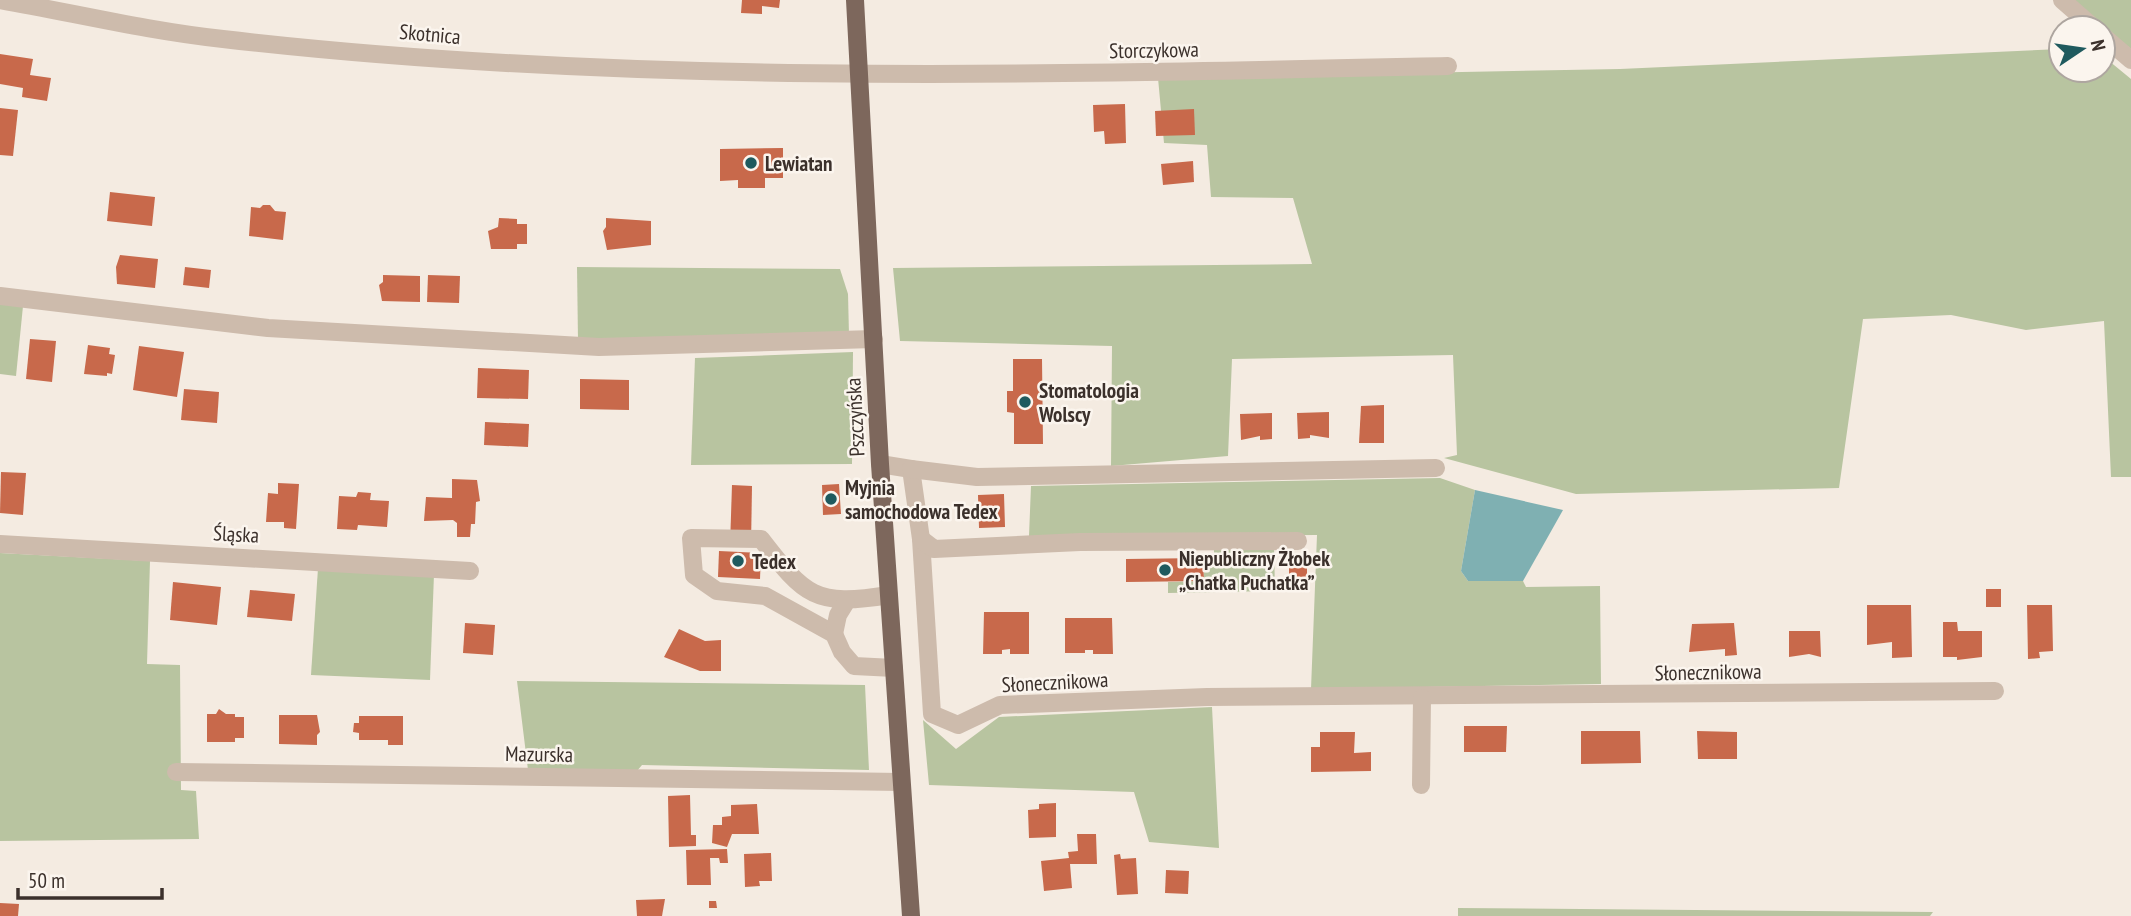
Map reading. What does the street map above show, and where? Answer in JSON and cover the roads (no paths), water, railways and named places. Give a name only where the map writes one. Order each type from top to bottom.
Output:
[{"type":"main road","name":"Pszczyńska","points":[[855,0],[880,464],[911,916]]},
{"type":"street","name":"Skotnica","points":[[0,0],[220,39],[516,64],[860,73]]},
{"type":"street","points":[[2062,0],[2078,14]]},
{"type":"street","points":[[2117,48],[2131,60]]},
{"type":"street","name":"Storczykowa","points":[[860,73],[1115,74],[1448,66]]},
{"type":"street","points":[[0,296],[268,328],[599,347],[874,339]]},
{"type":"street","points":[[880,464],[977,477],[1436,468]]},
{"type":"street","name":"Słonecznikowa","points":[[911,469],[921,540],[932,713],[958,725],[1000,705],[1207,697],[1422,698],[1995,691]]},
{"type":"street","points":[[834,634],[765,596],[740,591],[717,591],[694,575],[691,538],[761,539],[793,581],[818,596],[846,601],[889,595]]},
{"type":"street","points":[[921,540],[934,549],[1080,542],[1298,541]]},
{"type":"street","name":"Śląska","points":[[0,544],[470,570]]},
{"type":"street","points":[[846,601],[838,615],[834,634],[842,652],[854,666],[894,668]]},
{"type":"street","points":[[1422,698],[1422,785]]},
{"type":"street","name":"Mazurska","points":[[176,772],[901,782]]},
{"type":"water","points":[[1475,490],[1563,510],[1523,581],[1468,581],[1461,571]]},
{"type":"place","name":"Lewiatan","points":[[751,163]]},
{"type":"place","name":"Stomatologia Wolscy","points":[[1025,402]]},
{"type":"place","name":"Myjnia samochodowa Tedex","points":[[831,499]]},
{"type":"place","name":"Tedex","points":[[738,561]]},
{"type":"place","name":"Niepubliczny Żłobek „Chatka Puchatka”","points":[[1165,570]]}]
